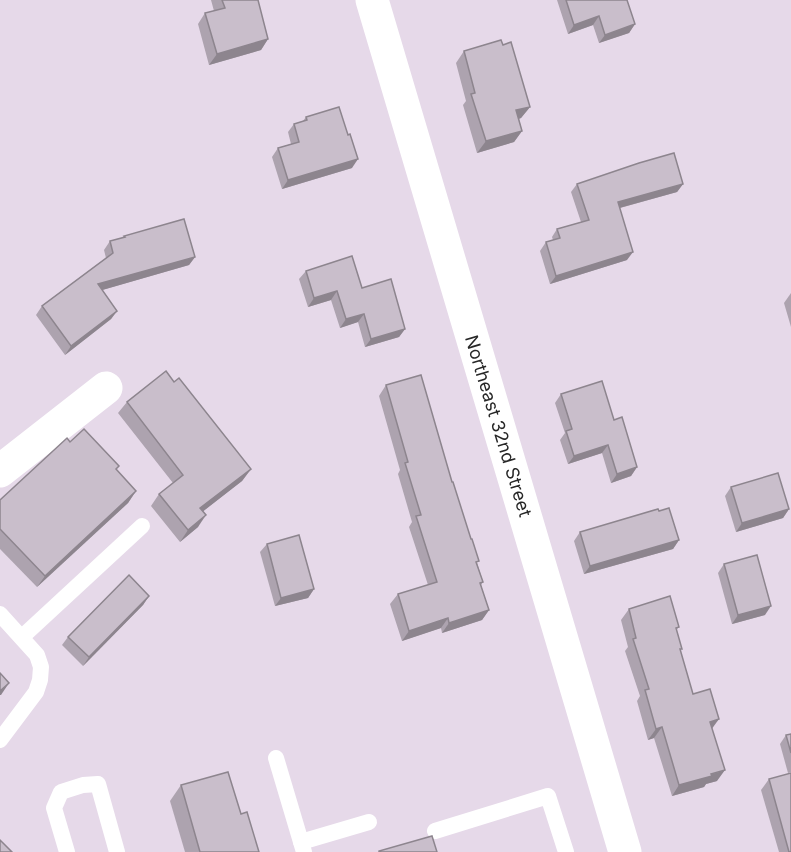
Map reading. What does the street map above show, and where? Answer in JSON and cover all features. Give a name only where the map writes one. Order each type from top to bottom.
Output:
[{"type":"street","name":"Northeast 32nd Street","points":[[372,0],[625,852]]},
{"type":"street","points":[[0,471],[106,388]]},
{"type":"lane","points":[[22,637],[142,526]]},
{"type":"lane","points":[[0,614],[37,655],[41,668],[36,692],[0,740]]},
{"type":"lane","points":[[276,758],[303,847],[369,822]]},
{"type":"lane","points":[[67,852],[54,808],[61,792],[83,785],[98,784],[117,852]]},
{"type":"lane","points":[[435,831],[548,796],[566,852]]},
{"type":"building","points":[[222,0],[258,0],[268,39],[217,54],[205,13],[225,8]]},
{"type":"building","points":[[566,0],[627,0],[635,24],[605,35],[599,16],[574,25]]},
{"type":"building","points":[[501,40],[503,45],[511,42],[530,107],[516,110],[522,131],[486,141],[471,94],[475,93],[464,51]]},
{"type":"building","points":[[339,107],[358,159],[288,180],[278,148],[299,142],[294,124],[307,120],[306,117]]},
{"type":"building","points":[[674,153],[683,184],[618,202],[633,252],[556,276],[546,242],[560,238],[557,229],[589,220],[577,184]]},
{"type":"building","points":[[184,219],[195,257],[98,284],[117,311],[71,346],[42,306],[113,253],[110,241]]},
{"type":"building","points":[[352,256],[362,288],[391,279],[405,329],[371,339],[364,314],[346,319],[337,291],[314,298],[306,271]]},
{"type":"building","points":[[166,371],[174,382],[179,378],[251,469],[200,508],[206,515],[188,530],[159,494],[183,475],[127,402]]},
{"type":"building","points":[[421,375],[452,482],[479,561],[476,562],[483,582],[480,583],[489,610],[449,623],[448,618],[409,631],[398,594],[437,582],[416,516],[421,515],[405,463],[408,462],[386,385]]},
{"type":"building","points":[[602,381],[614,420],[622,417],[637,467],[617,474],[608,445],[574,456],[566,431],[572,429],[561,394]]},
{"type":"building","points":[[84,429],[119,466],[116,469],[136,491],[45,576],[0,529],[0,500],[67,438],[70,442]]},
{"type":"building","points":[[778,473],[789,509],[742,523],[731,487]]},
{"type":"building","points":[[669,508],[679,540],[590,566],[580,532],[658,509],[659,511]]},
{"type":"building","points":[[299,535],[314,589],[281,598],[267,544]]},
{"type":"building","points":[[757,555],[771,606],[738,615],[724,564]]},
{"type":"building","points":[[129,575],[149,596],[89,657],[68,637]]},
{"type":"building","points":[[670,596],[679,627],[676,628],[682,649],[680,649],[693,694],[710,689],[719,719],[710,722],[725,770],[679,785],[662,727],[656,729],[645,690],[649,689],[633,639],[636,638],[629,609]]},
{"type":"building","points":[[0,673],[9,683],[0,691]]},
{"type":"building","points":[[791,734],[791,753],[786,735]]},
{"type":"building","points":[[228,772],[241,814],[247,812],[259,852],[200,852],[181,785]]},
{"type":"building","points":[[791,773],[791,852],[789,852],[769,779]]},
{"type":"building","points":[[432,836],[437,852],[379,852],[379,851]]},
{"type":"building","points":[[0,840],[12,852],[0,852]]}]
